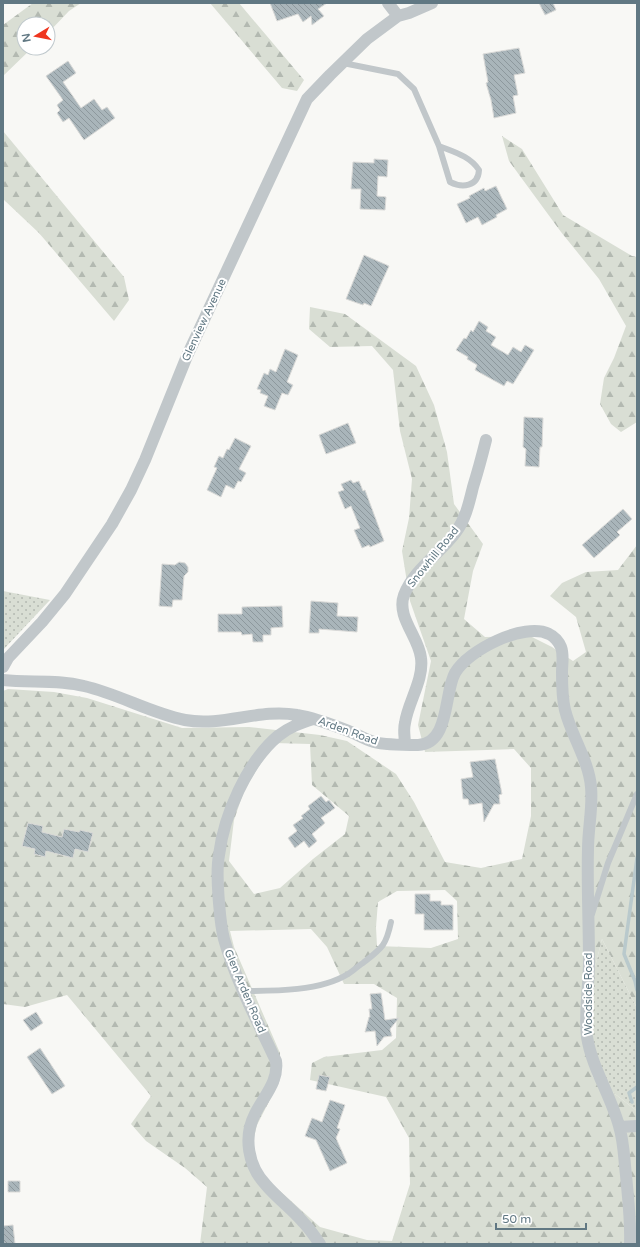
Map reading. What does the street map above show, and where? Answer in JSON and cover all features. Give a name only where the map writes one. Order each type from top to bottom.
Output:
[{"type":"street","points":[[388,3],[398,16]]},
{"type":"street","name":"Glenview Avenue","points":[[3,667],[8,658],[66,594],[112,524],[132,490],[187,356],[301,111],[314,91],[367,39],[398,16],[432,3]]},
{"type":"street","name":"Snowhill Road","points":[[405,744],[404,724],[421,666],[419,648],[403,614],[403,598],[410,583],[457,531],[466,514],[486,440]]},
{"type":"street","name":"Arden Road","points":[[3,680],[64,682],[86,686],[165,714],[190,720],[217,721],[282,714],[296,714],[326,722],[376,743],[423,745],[432,739],[440,728],[447,709],[451,682],[458,669],[468,658],[508,636],[523,632],[545,632],[557,640],[561,647],[564,706],[569,726],[589,774],[592,788],[588,846],[588,927]]},
{"type":"street","name":"Glen Arden Road","points":[[314,718],[296,725],[279,735],[256,761],[236,795],[229,812],[218,856],[218,886],[223,938],[230,959],[276,1061],[277,1067],[273,1083],[251,1122],[248,1138],[250,1157],[256,1171],[265,1184],[304,1222],[320,1244]]},
{"type":"street","name":"Woodside Road","points":[[588,927],[589,964],[586,1025],[587,1036],[593,1058],[620,1127],[631,1223],[630,1244]]},
{"type":"street","points":[[620,1127],[637,1126]]},
{"type":"lane","points":[[342,63],[398,74],[414,88],[439,146],[450,182],[465,185],[474,183],[479,177],[479,170],[476,165],[465,156],[439,146]]},
{"type":"lane","name":"Woodside Road","points":[[588,927],[608,863],[637,794]]},
{"type":"lane","points":[[244,991],[302,988],[330,982],[348,974],[380,950],[388,937],[391,922]]},
{"type":"green space","points":[[33,3],[81,3],[69,11],[56,25],[56,16],[16,16],[16,56],[24,56],[3,76],[3,25]]},
{"type":"green space","points":[[210,3],[239,3],[304,80],[297,91],[282,88]]},
{"type":"green space","points":[[3,131],[124,277],[129,300],[114,321],[39,233],[3,199]]},
{"type":"green space","points":[[502,136],[522,149],[563,215],[632,256],[637,257],[637,422],[621,432],[611,424],[600,404],[604,378],[614,358],[626,326],[599,279],[561,232],[509,161]]},
{"type":"green space","points":[[310,307],[345,314],[416,366],[434,405],[447,452],[454,504],[483,544],[473,571],[464,619],[485,637],[530,636],[552,647],[573,661],[586,652],[576,617],[550,596],[562,583],[586,572],[618,570],[637,545],[637,1008],[602,939],[581,1023],[593,1077],[637,1111],[637,1244],[200,1244],[207,1187],[185,1168],[146,1141],[131,1124],[151,1096],[67,995],[25,1007],[3,1004],[3,691],[8,689],[54,692],[87,698],[182,728],[249,727],[320,735],[347,741],[396,774],[414,802],[445,862],[481,868],[522,859],[531,816],[531,768],[514,749],[425,752],[418,725],[431,661],[410,601],[402,551],[409,518],[412,479],[400,431],[393,370],[372,346],[330,347],[309,329]],"holes":[[[274,743],[310,744],[312,785],[349,816],[345,834],[313,859],[280,888],[254,894],[229,861],[234,820],[245,788]],[[445,890],[457,901],[458,939],[431,948],[377,946],[376,927],[378,902],[397,891]],[[311,929],[327,947],[344,984],[374,984],[397,998],[396,1038],[382,1050],[324,1057],[312,1063],[310,1080],[386,1097],[409,1138],[410,1184],[392,1241],[367,1240],[320,1227],[260,1173],[252,1145],[257,1125],[280,1080],[280,1053],[234,947],[230,931]]]},
{"type":"green space","points":[[3,591],[50,600],[3,650]]},
{"type":"green space","points":[[602,939],[637,1008],[637,1111],[593,1077],[581,1023]]},
{"type":"building","points":[[270,3],[327,3],[318,9],[324,16],[312,25],[311,16],[303,22],[298,14],[277,21]]},
{"type":"building","points":[[539,3],[553,3],[556,10],[545,15]]},
{"type":"building","points":[[519,48],[525,73],[514,75],[518,95],[513,96],[516,113],[494,118],[486,83],[488,82],[483,54]]},
{"type":"building","points":[[68,61],[76,73],[63,82],[81,108],[94,99],[102,110],[107,107],[115,118],[84,140],[69,118],[63,122],[57,113],[60,110],[57,105],[63,100],[46,76]]},
{"type":"building","points":[[374,159],[388,160],[387,177],[378,176],[377,196],[386,197],[385,210],[360,209],[361,189],[351,189],[353,162],[374,163]]},
{"type":"building","points":[[496,186],[507,209],[496,215],[497,217],[482,225],[478,217],[466,223],[457,204],[470,198],[469,196],[484,188],[485,191]]},
{"type":"building","points":[[364,255],[389,266],[371,306],[346,299]]},
{"type":"building","points":[[479,321],[488,327],[486,331],[496,337],[491,345],[508,355],[513,347],[521,352],[525,345],[534,350],[513,384],[507,381],[504,386],[475,370],[477,365],[467,359],[468,357],[456,350],[464,338],[466,339],[471,330],[473,332]]},
{"type":"building","points":[[285,349],[298,355],[287,382],[293,385],[288,395],[282,393],[275,410],[264,406],[268,396],[260,393],[261,390],[257,389],[264,373],[268,375],[270,369],[276,372]]},
{"type":"building","points":[[524,417],[543,418],[542,447],[540,447],[539,467],[525,466],[526,449],[523,447]]},
{"type":"building","points":[[348,423],[356,443],[326,454],[319,435]]},
{"type":"building","points":[[235,438],[251,446],[239,469],[246,473],[241,482],[238,481],[234,489],[226,485],[221,497],[207,490],[217,468],[214,467],[219,456],[223,458],[227,449],[229,450]]},
{"type":"building","points":[[351,480],[353,483],[359,481],[363,491],[365,490],[384,541],[370,547],[369,545],[362,548],[354,530],[360,528],[351,506],[345,509],[338,492],[344,490],[341,484]]},
{"type":"building","points":[[623,509],[632,519],[617,532],[620,535],[594,558],[582,545]]},
{"type":"building","points":[[179,562],[185,563],[188,567],[188,572],[184,576],[182,600],[173,600],[172,607],[159,606],[162,564],[175,565]]},
{"type":"building","points":[[311,601],[338,603],[337,616],[358,617],[357,632],[319,629],[319,633],[309,633]]},
{"type":"building","points":[[282,606],[283,627],[271,628],[271,635],[263,635],[263,642],[253,642],[252,634],[242,635],[241,632],[218,632],[218,614],[242,614],[242,607]]},
{"type":"building","points":[[495,759],[502,794],[499,795],[500,804],[494,804],[484,822],[482,803],[469,805],[468,799],[463,799],[461,779],[473,777],[470,762]]},
{"type":"building","points":[[321,796],[326,802],[329,800],[335,808],[321,818],[325,823],[312,834],[317,841],[309,848],[304,841],[295,848],[288,838],[297,831],[293,825],[303,818],[301,816],[310,809],[308,806]]},
{"type":"building","points":[[28,823],[43,826],[42,832],[62,837],[64,829],[93,833],[88,852],[75,849],[73,858],[46,851],[45,857],[34,854],[35,849],[22,846]]},
{"type":"building","points":[[415,894],[430,894],[430,901],[441,901],[441,905],[453,905],[453,930],[424,930],[424,914],[415,914]]},
{"type":"building","points":[[381,993],[385,1020],[399,1018],[390,1029],[392,1036],[384,1037],[377,1046],[375,1031],[365,1032],[370,1017],[369,1009],[372,1009],[370,994]]},
{"type":"building","points":[[36,1012],[43,1023],[31,1031],[23,1020]]},
{"type":"building","points":[[40,1048],[65,1086],[52,1094],[27,1057]]},
{"type":"building","points":[[319,1075],[330,1077],[326,1091],[316,1089]]},
{"type":"building","points":[[330,1100],[345,1105],[337,1128],[340,1129],[336,1138],[347,1163],[330,1171],[316,1140],[305,1136],[312,1118],[322,1122]]},
{"type":"building","points":[[8,1181],[20,1181],[20,1192],[8,1192]]},
{"type":"building","points":[[13,1225],[15,1244],[3,1244],[3,1226]]},
{"type":"waterway","points":[[637,858],[624,954],[637,990]]},
{"type":"waterway","points":[[632,1102],[629,1093],[637,1087]]}]
